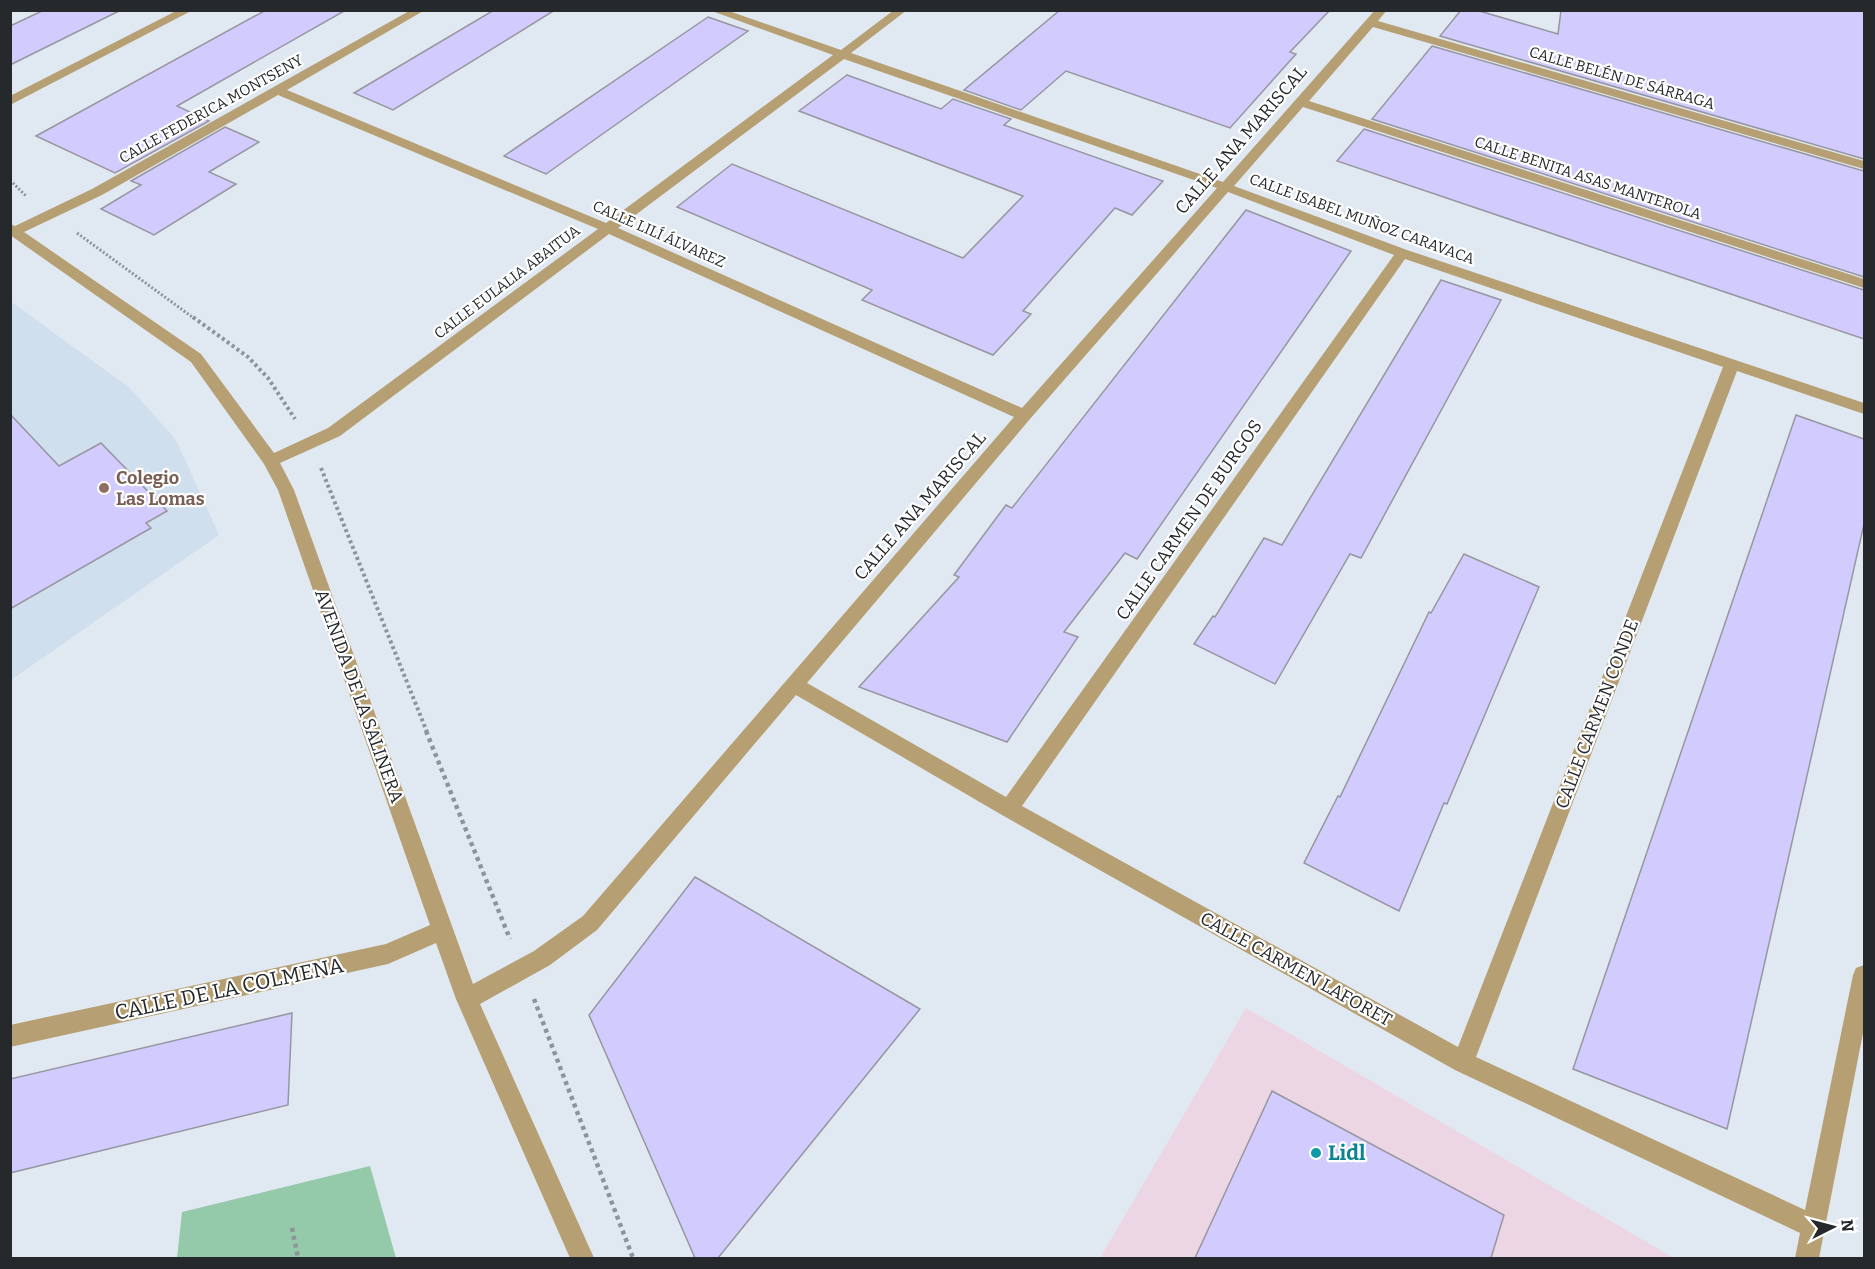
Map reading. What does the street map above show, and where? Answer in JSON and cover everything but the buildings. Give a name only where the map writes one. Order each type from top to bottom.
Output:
[{"type":"street","points":[[10,101],[188,10]]},
{"type":"street","name":"CALLE FEDERICA MONTSENY","points":[[13,230],[97,192],[420,10]]},
{"type":"street","name":"CALLE ISABEL MUÑOZ CARAVACA","points":[[714,10],[1226,187],[1402,254],[1864,409]]},
{"type":"street","name":"CALLE EULALIA ABAITUA","points":[[271,461],[334,432],[902,10]]},
{"type":"street","name":"CALLE ANA MARISCAL","points":[[467,999],[542,958],[590,922],[1024,415],[1376,17]]},
{"type":"street","name":"CALLE BELÉN DE SÁRRAGA","points":[[1376,17],[1864,165]]},
{"type":"street","name":"CALLE LILÍ ÁLVAREZ","points":[[278,91],[606,228],[1024,415]]},
{"type":"street","name":"CALLE BENITA ASAS MANTEROLA","points":[[1300,102],[1864,284]]},
{"type":"street","name":"AVENIDA DE LA SALINERA","points":[[13,230],[196,358],[271,461],[286,490],[467,999],[582,1258]]},
{"type":"street","name":"CALLE CARMEN DE BURGOS","points":[[1009,809],[1402,254]]},
{"type":"street","name":"CALLE CARMEN CONDE","points":[[1463,1062],[1731,366]]},
{"type":"street","name":"CALLE CARMEN LAFORET","points":[[793,684],[1009,809],[1463,1062],[1813,1227]]},
{"type":"street","name":"CALLE DE LA COLMENA","points":[[10,1036],[388,954],[443,929]]},
{"type":"street","points":[[1807,1258],[1864,975]]},
{"type":"path","points":[[292,1228],[298,1258]]},
{"type":"shaded area","name":"Colegio Las Lomas","points":[[10,301],[130,388],[176,440],[219,535],[11,680]]},
{"type":"shaded area","name":"Lidl","points":[[1246,1008],[1674,1258],[1100,1258]]},
{"type":"green space","points":[[370,1166],[396,1258],[177,1258],[182,1212]]},
{"type":"place","name":"Colegio Las Lomas","points":[[104,488]]},
{"type":"place","name":"Lidl","points":[[1316,1153]]}]
